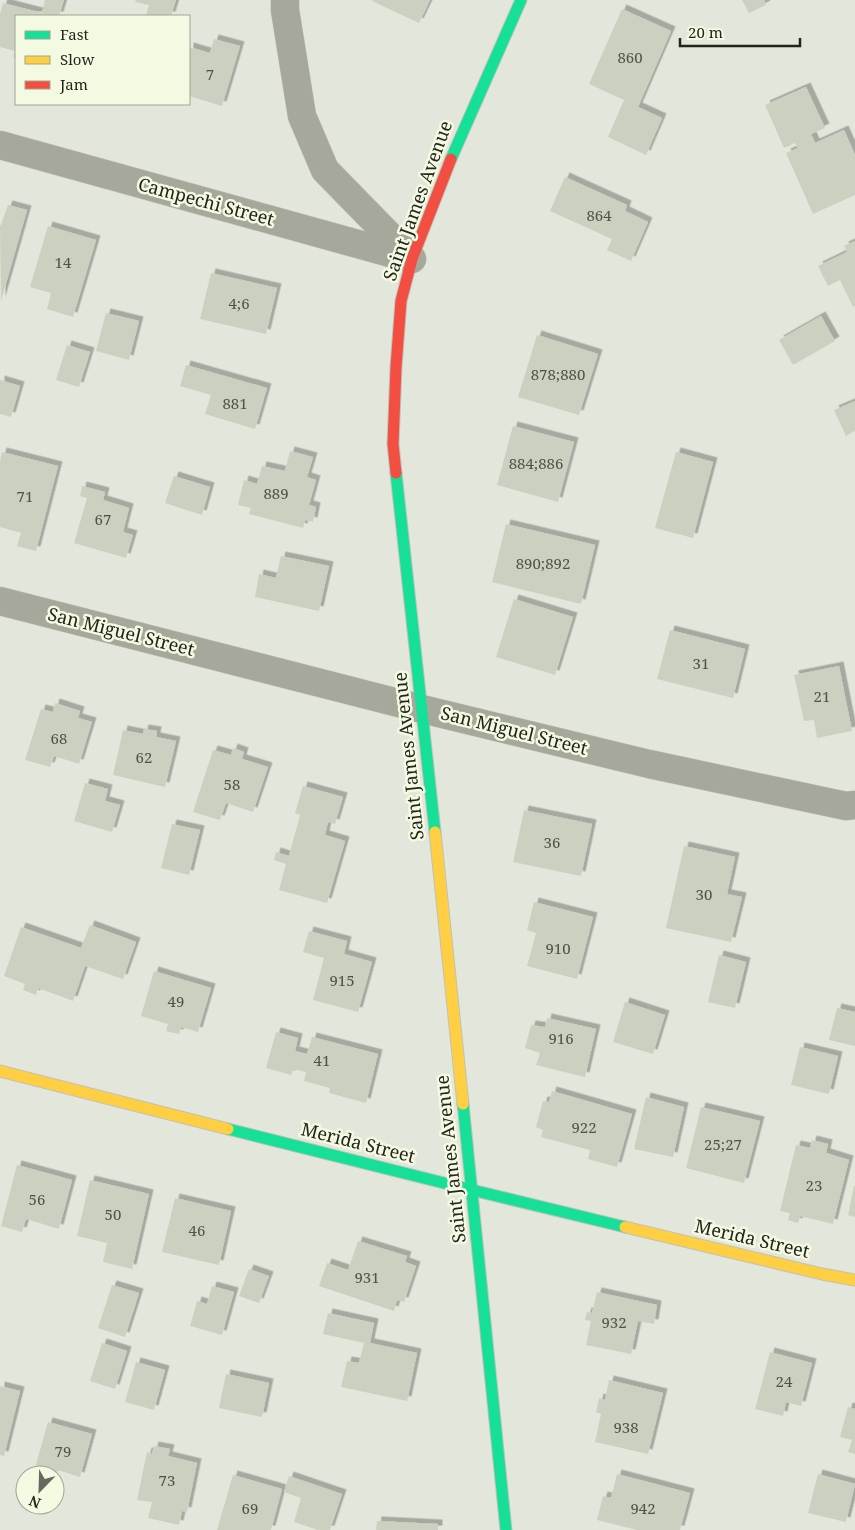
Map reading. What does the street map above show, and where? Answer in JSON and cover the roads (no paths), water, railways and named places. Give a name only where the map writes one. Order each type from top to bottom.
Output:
[{"type":"main road","name":"Saint James Avenue","points":[[506,1530],[394,444],[396,367],[401,301],[412,259],[455,148],[521,0]]},
{"type":"main road","name":"Merida Street","points":[[0,1071],[472,1190],[812,1272],[855,1280]]},
{"type":"street","points":[[285,0],[302,116],[325,170],[412,259]]},
{"type":"street","name":"Campechi Street","points":[[0,146],[412,259]]},
{"type":"street","name":"San Miguel Street","points":[[0,601],[422,709],[658,766],[846,806],[855,805]]}]
